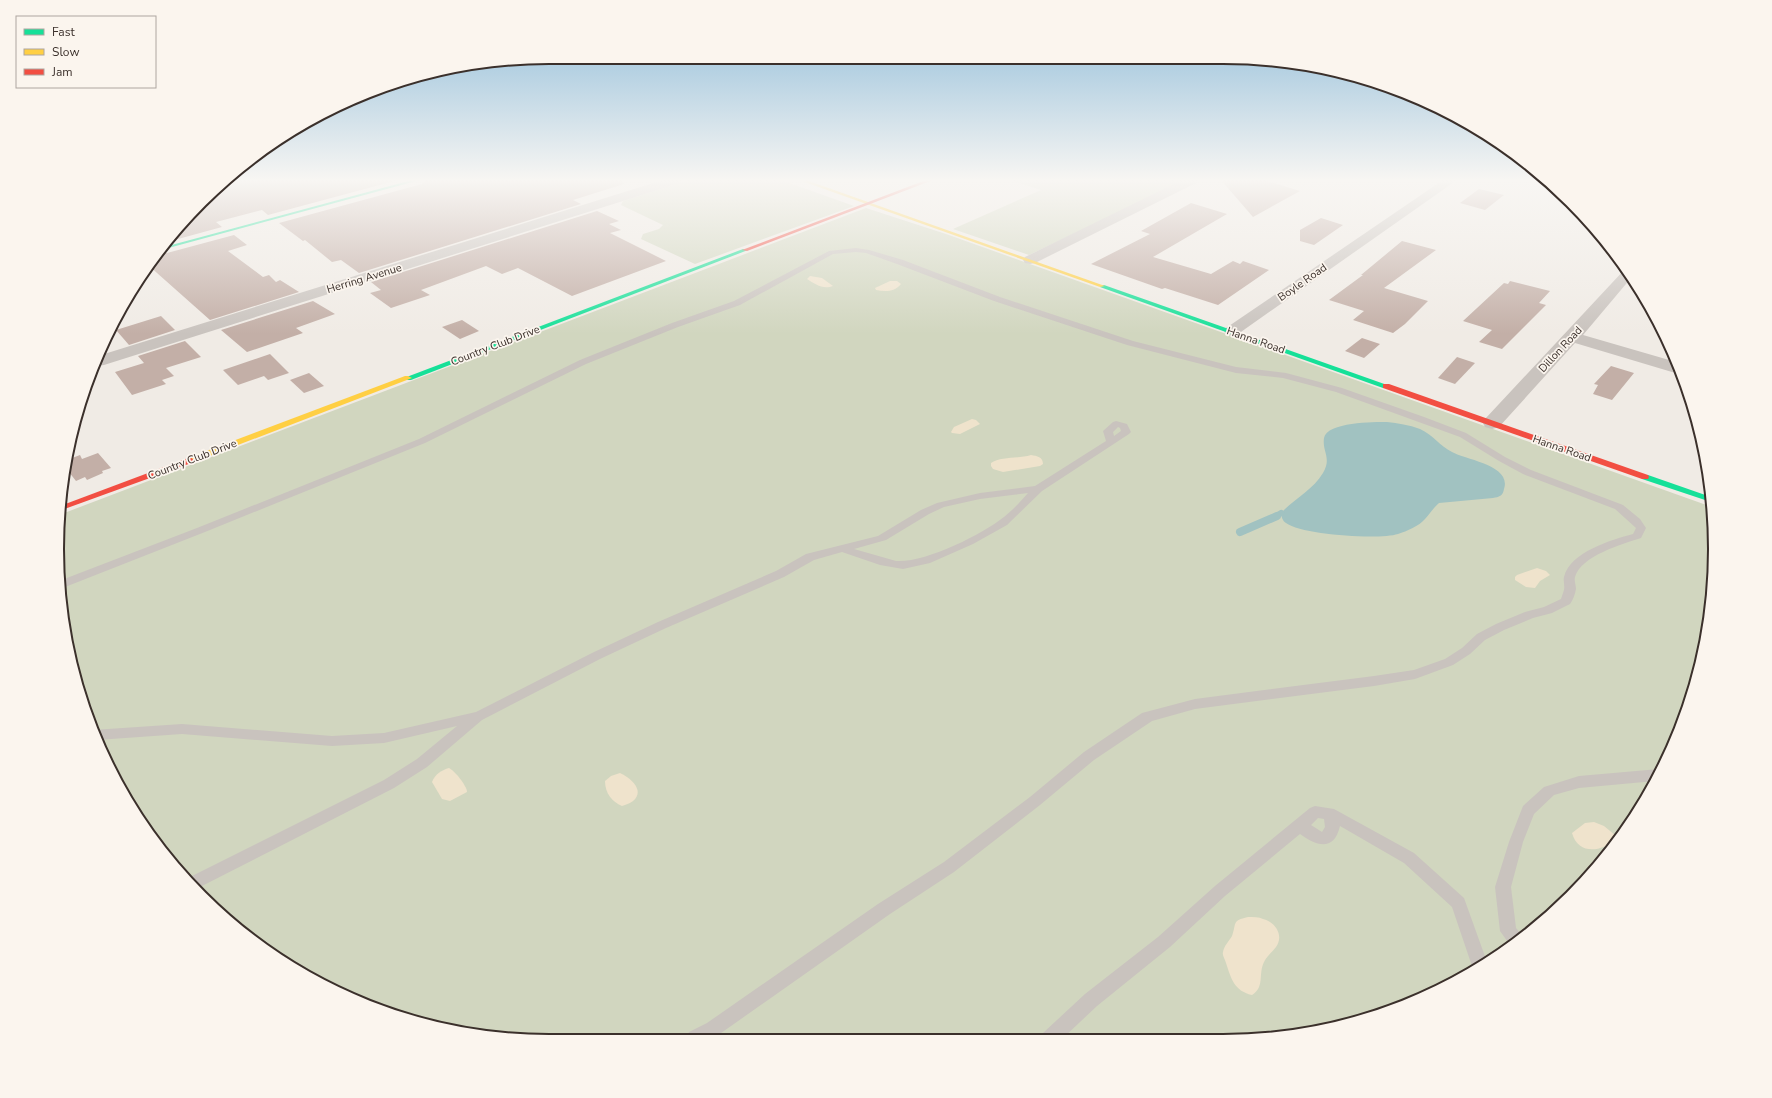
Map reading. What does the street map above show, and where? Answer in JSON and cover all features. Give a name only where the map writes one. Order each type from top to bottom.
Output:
[{"type":"street","points":[[170,247],[228,231]]},
{"type":"street","name":"Herring Avenue","points":[[103,360],[512,231]]},
{"type":"street","name":"Country Club Drive","points":[[66,507],[797,231]]},
{"type":"street","name":"Hanna Road","points":[[947,231],[1705,498]]},
{"type":"street","points":[[1030,260],[1088,231]]},
{"type":"street","name":"Boyle Road","points":[[1232,331],[1375,231]]},
{"type":"street","name":"Dillon Road","points":[[1492,423],[1625,278]]},
{"type":"street","points":[[1572,336],[1672,366]]},
{"type":"lane","points":[[65,583],[201,530],[422,441],[622,345],[736,303],[831,252],[856,250],[867,251],[900,262],[938,278],[989,296],[1130,343],[1229,368],[1283,375],[1413,416],[1463,435],[1502,459],[1527,472],[1619,507],[1636,521],[1641,528],[1637,536],[1609,544],[1582,560],[1573,569],[1569,578],[1570,589],[1566,601],[1548,610],[1500,627],[1481,637],[1466,651],[1449,662],[1415,674],[1374,682],[1195,704],[1147,717],[1089,756],[1035,801],[949,867],[884,909],[713,1029],[703,1034]]},
{"type":"lane","points":[[841,548],[872,559],[903,565],[930,559],[966,543],[1004,522],[1038,489],[1111,442]]},
{"type":"lane","points":[[196,882],[390,784],[422,763],[479,716],[596,656],[662,625],[780,574],[810,557],[882,538],[925,512],[941,505],[980,496],[1038,489]]},
{"type":"lane","points":[[101,735],[182,729],[332,741],[384,738],[479,716]]},
{"type":"lane","points":[[1514,937],[1508,931],[1503,887],[1516,842],[1528,810],[1549,791],[1579,782],[1652,776]]},
{"type":"lane","points":[[1054,1034],[1091,1000],[1164,942],[1220,891],[1315,812],[1329,813],[1409,858],[1458,903],[1478,961]]},
{"type":"lane","points":[[1300,824],[1313,835],[1324,839],[1332,832],[1333,825],[1329,813]]},
{"type":"green space","points":[[652,231],[785,231],[695,264],[641,239],[643,234]]},
{"type":"green space","points":[[805,231],[938,231],[1706,505],[1708,549],[1707,581],[1699,644],[1682,705],[1671,735],[1643,792],[1608,844],[1588,869],[1566,892],[1543,914],[1518,934],[1466,969],[1409,997],[1379,1008],[1318,1025],[1255,1033],[517,1033],[454,1025],[423,1017],[363,997],[334,984],[306,969],[254,934],[229,914],[184,869],[164,844],[129,792],[101,735],[90,705],[73,644],[68,612],[64,549],[65,513]]},
{"type":"green space","points":[[960,231],[1079,231],[1029,255]]},
{"type":"sand","points":[[810,276],[822,278],[833,286],[819,286],[807,279]]},
{"type":"sand","points":[[890,281],[897,281],[901,284],[896,289],[890,291],[876,290],[875,288]]},
{"type":"sand","points":[[972,419],[976,420],[980,424],[960,434],[951,432],[954,427]]},
{"type":"sand","points":[[1031,455],[1041,458],[1043,464],[1040,466],[1003,472],[993,469],[991,466],[991,463],[1000,459]]},
{"type":"sand","points":[[1537,568],[1546,571],[1550,575],[1540,581],[1535,588],[1526,587],[1515,580],[1517,575]]},
{"type":"sand","points":[[449,768],[460,779],[467,792],[450,801],[442,799],[432,782],[439,773]]},
{"type":"sand","points":[[620,773],[632,781],[638,790],[635,799],[622,806],[615,802],[610,796],[605,785],[605,781],[611,776]]},
{"type":"sand","points":[[1594,822],[1604,826],[1615,835],[1607,845],[1603,847],[1597,849],[1585,848],[1579,845],[1572,833],[1585,823]]},
{"type":"sand","points":[[1248,917],[1260,918],[1272,923],[1279,934],[1276,947],[1268,956],[1262,967],[1259,988],[1252,995],[1241,990],[1234,983],[1223,956],[1224,948],[1232,936],[1237,921]]},
{"type":"water","points":[[1387,422],[1404,424],[1420,429],[1452,452],[1486,464],[1495,469],[1501,474],[1505,481],[1502,495],[1493,498],[1439,503],[1422,522],[1416,526],[1401,533],[1388,536],[1341,535],[1308,531],[1295,527],[1284,521],[1281,513],[1319,479],[1326,468],[1327,459],[1324,438],[1327,433],[1333,429],[1352,424]]},
{"type":"building","points":[[182,231],[206,231],[175,240]]},
{"type":"building","points":[[290,231],[493,231],[359,273],[341,260],[332,262],[305,240],[303,241]]},
{"type":"building","points":[[533,231],[616,231],[610,233],[666,261],[572,296],[518,268],[502,274],[486,266],[421,290],[430,295],[391,308],[370,293],[381,290],[371,282]]},
{"type":"building","points":[[1142,231],[1197,231],[1153,257],[1211,274],[1233,261],[1240,264],[1243,261],[1269,270],[1218,305],[1165,288],[1162,289],[1091,264],[1150,234]]},
{"type":"building","points":[[1300,231],[1334,231],[1314,245],[1300,241]]},
{"type":"building","points":[[234,235],[247,245],[228,251],[263,277],[269,275],[276,282],[280,280],[299,292],[210,320],[153,270],[165,253]]},
{"type":"building","points":[[1402,241],[1436,250],[1384,288],[1428,301],[1405,324],[1393,333],[1353,320],[1364,311],[1329,300],[1363,275],[1361,275]]},
{"type":"building","points":[[1510,281],[1550,291],[1539,303],[1546,305],[1502,349],[1479,342],[1492,330],[1463,321],[1504,283],[1508,284]]},
{"type":"building","points":[[313,301],[335,314],[296,328],[303,333],[247,352],[221,330]]},
{"type":"building","points":[[161,316],[175,330],[129,345],[116,330]]},
{"type":"building","points":[[462,320],[479,331],[460,339],[442,327]]},
{"type":"building","points":[[1362,338],[1380,344],[1364,358],[1345,351]]},
{"type":"building","points":[[185,341],[201,357],[166,368],[174,376],[162,380],[166,384],[132,395],[115,372],[144,363],[138,356]]},
{"type":"building","points":[[270,354],[289,373],[268,380],[264,376],[238,385],[223,370]]},
{"type":"building","points":[[1457,357],[1475,363],[1455,384],[1438,378]]},
{"type":"building","points":[[1611,366],[1634,373],[1612,400],[1593,394],[1598,385],[1594,384]]},
{"type":"building","points":[[309,373],[324,386],[304,393],[290,380]]},
{"type":"building","points":[[98,453],[111,468],[102,471],[103,473],[87,480],[85,477],[76,481],[70,473],[72,458],[80,455],[82,459]]},
{"type":"waterway","points":[[1276,517],[1281,513]]},
{"type":"waterway","points":[[1240,532],[1276,517]]},
{"type":"traffic: fast","points":[[170,247],[228,231]]},
{"type":"traffic: fast","points":[[408,378],[745,250]]},
{"type":"traffic: fast","points":[[1102,286],[1386,386]]},
{"type":"traffic: fast","points":[[1645,477],[1705,498]]},
{"type":"traffic: slow","points":[[947,231],[1102,286]]},
{"type":"traffic: slow","points":[[191,460],[408,378]]},
{"type":"traffic: jam","points":[[745,250],[795,231]]},
{"type":"traffic: jam","points":[[1386,386],[1645,477]]},
{"type":"traffic: jam","points":[[66,507],[191,460]]}]
